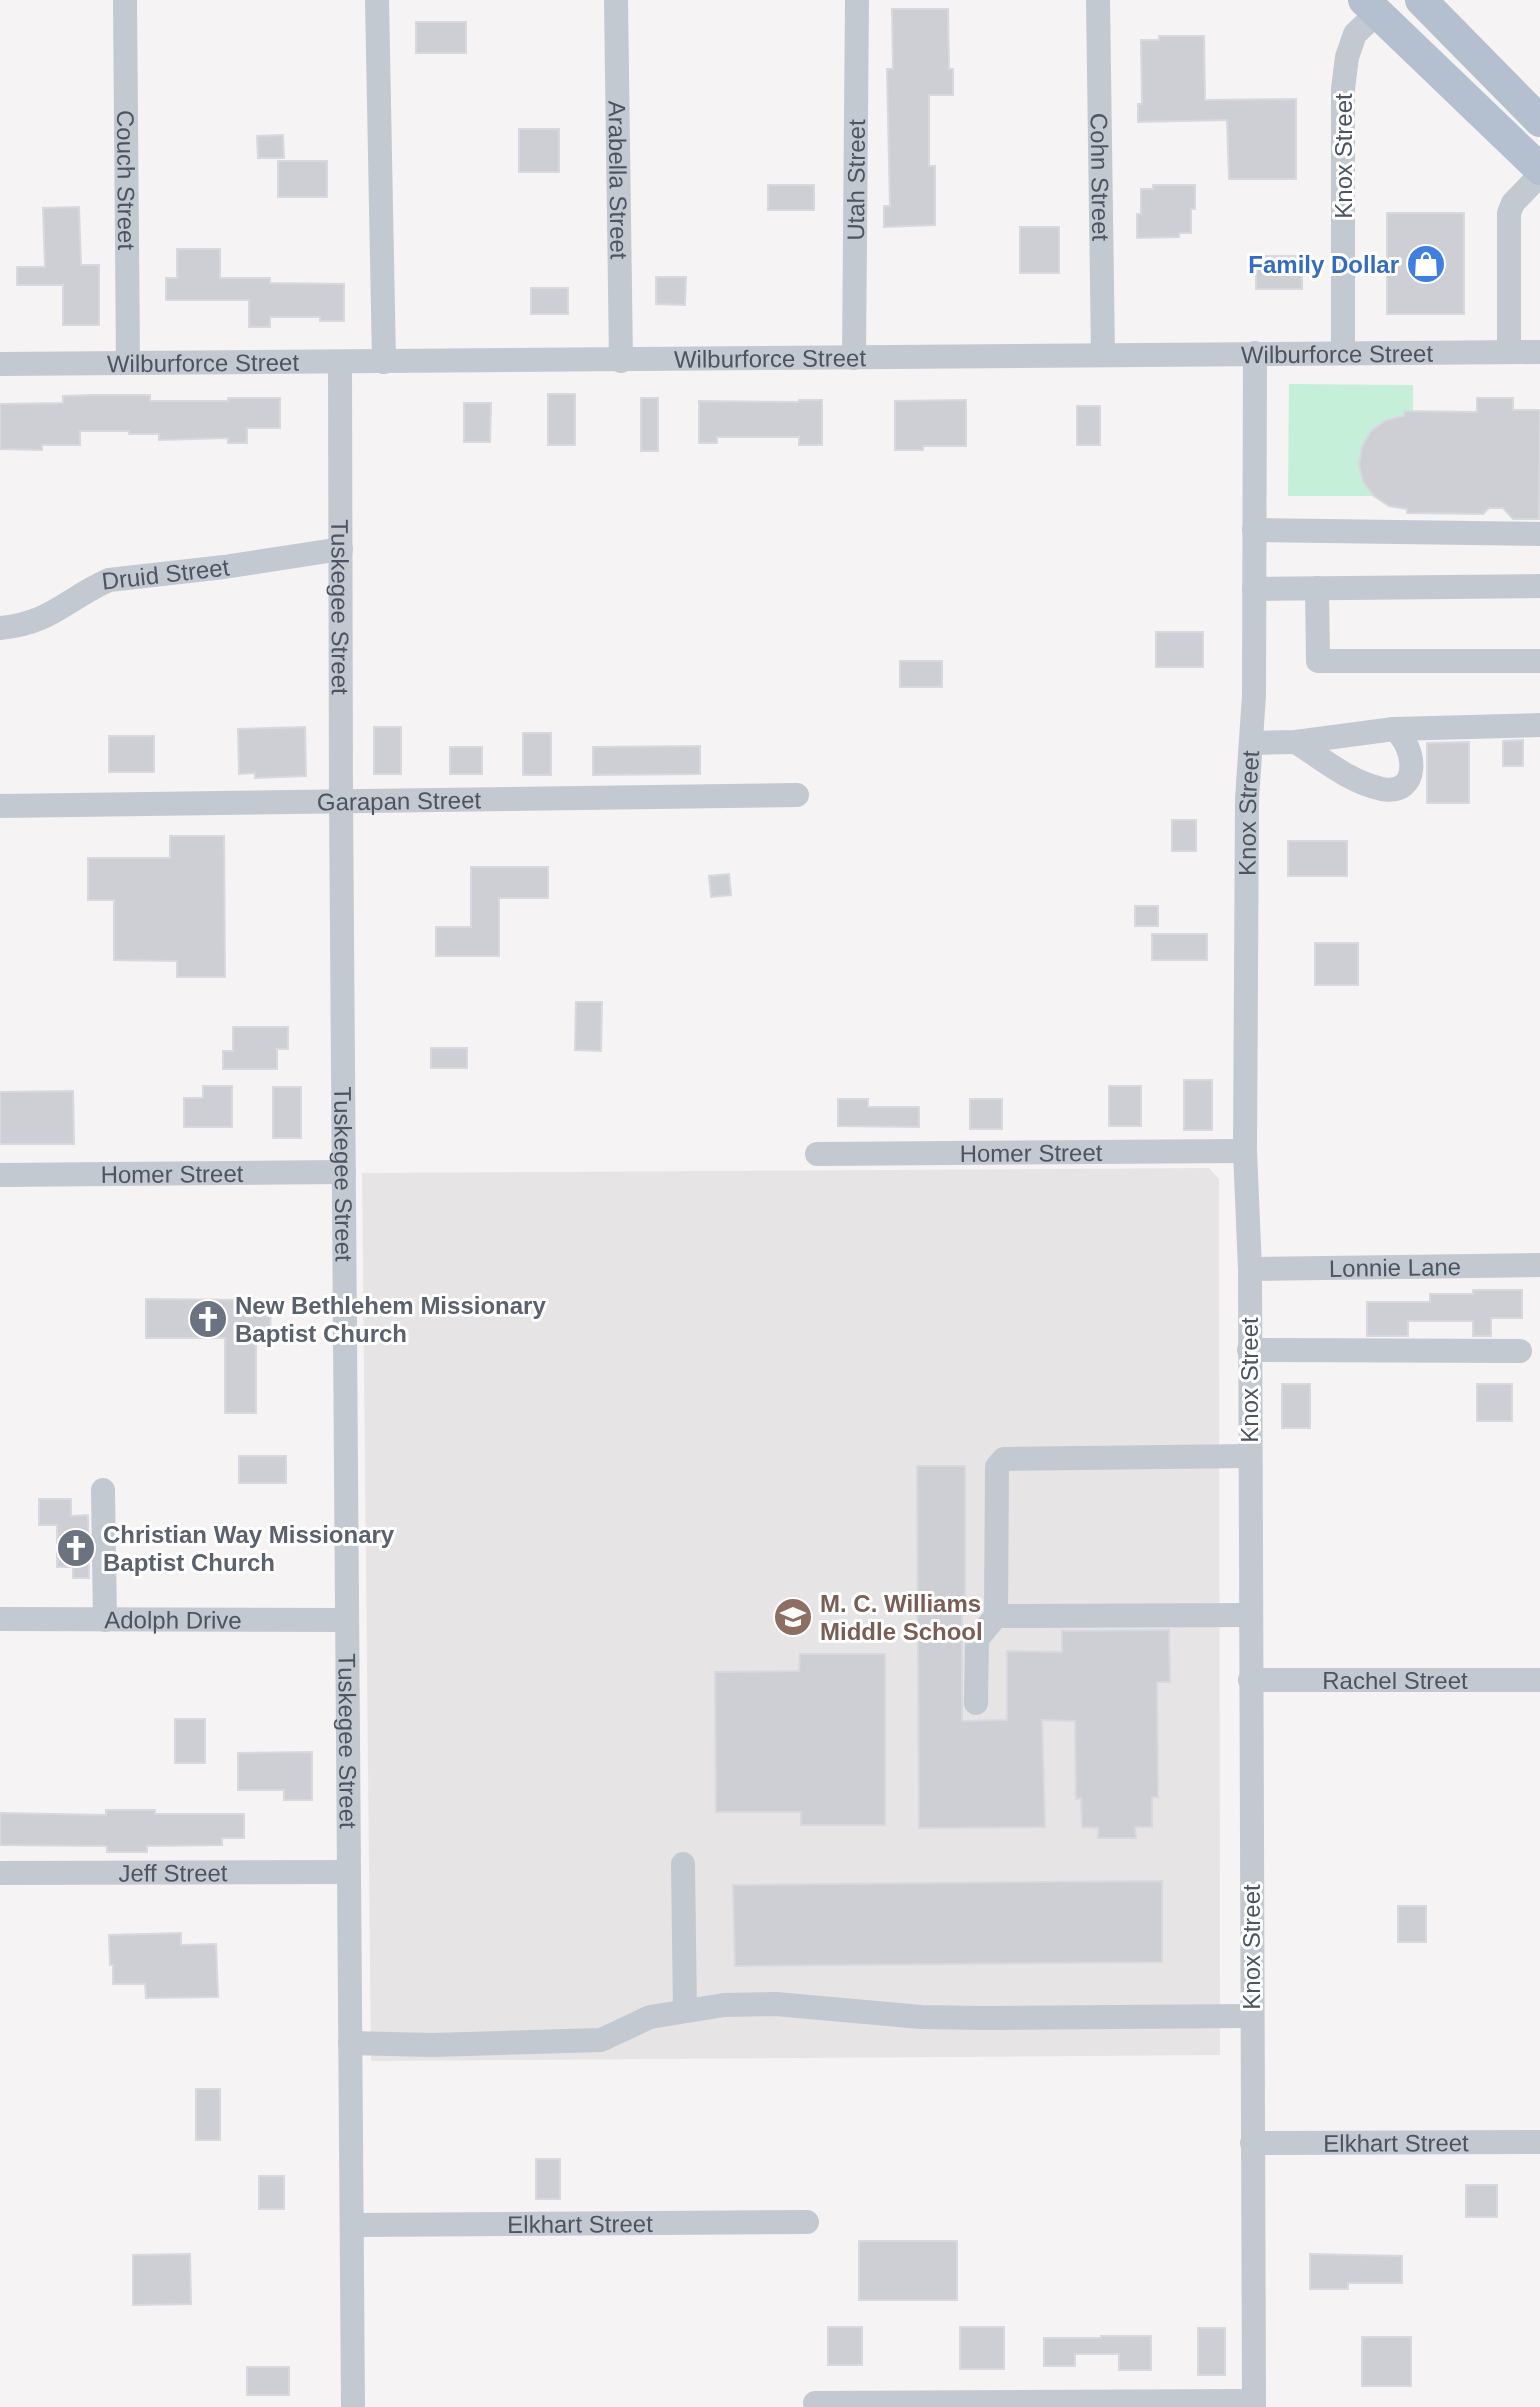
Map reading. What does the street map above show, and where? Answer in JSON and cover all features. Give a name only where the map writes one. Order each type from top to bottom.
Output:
[{"type":"main road","points":[[1422,0],[1540,121]]},
{"type":"main road","points":[[1371,6],[1540,169]]},
{"type":"street","name":"Couch Street","points":[[125,0],[128,362]]},
{"type":"street","points":[[377,0],[384,362]]},
{"type":"street","name":"Arabella Street","points":[[616,0],[621,361]]},
{"type":"street","name":"Utah Street","points":[[854,358],[857,0]]},
{"type":"street","name":"Cohn Street","points":[[1098,0],[1103,355]]},
{"type":"street","name":"Knox Street","points":[[1343,352],[1343,89],[1346,57],[1371,6]]},
{"type":"street","points":[[1509,352],[1509,213],[1513,203],[1540,175]]},
{"type":"street","name":"Wilburforce Street","points":[[0,364],[1540,352]]},
{"type":"street","name":"Knox Street","points":[[1254,2404],[1250,1269],[1245,1151],[1247,799],[1254,695],[1255,353]]},
{"type":"street","name":"Tuskegee Street","points":[[341,362],[341,801],[353,2407]]},
{"type":"street","points":[[1254,530],[1540,534]]},
{"type":"street","name":"Druid Street","points":[[0,628],[40,620],[91,588],[109,580],[223,567],[341,549]]},
{"type":"street","points":[[1254,589],[1540,586]]},
{"type":"street","points":[[1317,589],[1318,661],[1540,661]]},
{"type":"street","points":[[1251,743],[1296,742],[1394,729],[1538,728]]},
{"type":"street","points":[[1296,742],[1350,776],[1370,785],[1394,790],[1407,781],[1412,762],[1405,740],[1394,729]]},
{"type":"street","name":"Garapan Street","points":[[0,806],[797,795]]},
{"type":"street","name":"Homer Street","points":[[817,1154],[1245,1151]]},
{"type":"street","name":"Homer Street","points":[[0,1175],[344,1172]]},
{"type":"street","name":"Lonnie Lane","points":[[1250,1269],[1540,1265]]},
{"type":"street","points":[[1249,1350],[1520,1351]]},
{"type":"street","points":[[976,1703],[977,1639],[996,1616],[997,1467],[1004,1459],[1249,1456]]},
{"type":"street","points":[[103,1490],[105,1620]]},
{"type":"street","points":[[996,1616],[1250,1615]]},
{"type":"street","name":"Adolph Drive","points":[[0,1619],[347,1620]]},
{"type":"street","name":"Rachel Street","points":[[1250,1680],[1540,1680]]},
{"type":"street","points":[[683,1864],[685,2011]]},
{"type":"street","name":"Jeff Street","points":[[0,1873],[348,1871]]},
{"type":"street","points":[[350,2043],[432,2045],[601,2039],[650,2017],[724,2005],[775,2004],[846,2012],[947,2018],[1251,2016]]},
{"type":"street","name":"Elkhart Street","points":[[1252,2143],[1540,2142]]},
{"type":"street","name":"Elkhart Street","points":[[352,2225],[807,2222]]},
{"type":"street","points":[[815,2403],[1254,2404]]},
{"type":"shaded area","name":"M. C. Williams Middle School","points":[[1209,1168],[1219,1179],[1220,2055],[371,2061],[362,1173]]},
{"type":"green space","points":[[1289,384],[1413,385],[1413,411],[1404,411],[1404,416],[1377,428],[1362,446],[1361,469],[1374,496],[1288,496]]},
{"type":"building","points":[[892,9],[948,9],[949,69],[953,69],[953,95],[929,95],[929,166],[935,166],[935,225],[884,227],[884,206],[890,206],[887,69],[893,69]]},
{"type":"building","points":[[416,22],[466,22],[466,53],[416,53]]},
{"type":"building","points":[[1159,36],[1204,36],[1205,100],[1296,99],[1296,179],[1229,179],[1227,120],[1138,122],[1138,104],[1142,104],[1141,40],[1159,40]]},
{"type":"building","points":[[519,129],[559,129],[559,172],[519,172]]},
{"type":"building","points":[[283,135],[284,158],[258,158],[257,136]]},
{"type":"building","points":[[278,161],[327,161],[327,197],[278,197]]},
{"type":"building","points":[[768,185],[814,185],[814,210],[768,210]]},
{"type":"building","points":[[1153,185],[1195,185],[1191,233],[1179,233],[1179,237],[1137,238],[1141,189],[1153,189]]},
{"type":"building","points":[[79,207],[81,265],[99,265],[99,325],[63,325],[63,285],[17,285],[17,267],[45,267],[43,208]]},
{"type":"building","name":"Family Dollar","points":[[1387,213],[1464,213],[1464,314],[1387,314]]},
{"type":"building","points":[[1020,227],[1059,227],[1059,273],[1020,273]]},
{"type":"building","points":[[177,249],[220,249],[220,278],[270,278],[270,283],[344,284],[344,321],[320,321],[320,317],[270,317],[270,327],[249,327],[249,300],[166,300],[166,278],[177,278]]},
{"type":"building","points":[[1256,256],[1302,256],[1302,289],[1256,289]]},
{"type":"building","points":[[656,277],[686,277],[685,305],[656,304]]},
{"type":"building","points":[[531,288],[568,288],[568,314],[531,314]]},
{"type":"building","points":[[548,394],[575,394],[575,445],[548,445]]},
{"type":"building","points":[[150,395],[150,401],[280,398],[280,428],[247,428],[247,443],[228,443],[228,438],[159,440],[159,434],[80,431],[80,445],[42,445],[42,450],[0,449],[0,404],[63,403],[63,396]]},
{"type":"building","points":[[641,398],[658,398],[658,451],[641,451]]},
{"type":"building","points":[[1477,398],[1513,398],[1513,410],[1540,410],[1539,519],[1513,519],[1503,508],[1489,508],[1483,514],[1407,513],[1407,509],[1389,506],[1374,496],[1363,482],[1359,464],[1362,446],[1371,431],[1386,420],[1404,416],[1404,411],[1477,412]]},
{"type":"building","points":[[822,400],[822,445],[799,445],[799,437],[717,437],[717,443],[699,443],[699,401]]},
{"type":"building","points":[[966,400],[966,446],[923,446],[923,450],[895,450],[895,401]]},
{"type":"building","points":[[464,403],[491,403],[490,442],[464,442]]},
{"type":"building","points":[[1077,406],[1100,406],[1100,445],[1077,445]]},
{"type":"building","points":[[1156,632],[1203,632],[1203,667],[1156,667]]},
{"type":"building","points":[[900,661],[942,661],[942,687],[900,687]]},
{"type":"building","points":[[305,727],[306,776],[255,778],[255,773],[239,774],[238,729]]},
{"type":"building","points":[[374,727],[401,727],[401,774],[374,774]]},
{"type":"building","points":[[523,733],[551,733],[551,775],[523,775]]},
{"type":"building","points":[[109,736],[154,736],[154,772],[109,772]]},
{"type":"building","points":[[1523,740],[1523,766],[1503,766],[1503,741]]},
{"type":"building","points":[[1469,742],[1469,803],[1427,803],[1427,743]]},
{"type":"building","points":[[700,746],[700,774],[593,775],[593,747]]},
{"type":"building","points":[[450,747],[482,747],[482,774],[450,774]]},
{"type":"building","points":[[1172,820],[1196,820],[1196,851],[1172,851]]},
{"type":"building","points":[[170,836],[224,836],[225,977],[177,977],[177,961],[114,960],[114,900],[88,900],[88,858],[170,858]]},
{"type":"building","points":[[1288,841],[1347,841],[1347,876],[1288,876]]},
{"type":"building","points":[[471,867],[548,867],[548,898],[499,898],[499,956],[436,956],[436,927],[471,927]]},
{"type":"building","points":[[729,874],[731,895],[711,897],[709,876]]},
{"type":"building","points":[[1135,906],[1158,906],[1158,926],[1135,926]]},
{"type":"building","points":[[1152,934],[1207,934],[1207,960],[1152,960]]},
{"type":"building","points":[[1315,943],[1358,943],[1358,985],[1315,985]]},
{"type":"building","points":[[576,1002],[602,1002],[601,1051],[575,1050]]},
{"type":"building","points":[[233,1027],[288,1027],[288,1049],[277,1049],[277,1069],[223,1069],[223,1051],[233,1051]]},
{"type":"building","points":[[431,1048],[467,1048],[467,1068],[431,1068]]},
{"type":"building","points":[[1184,1080],[1212,1080],[1212,1130],[1184,1130]]},
{"type":"building","points":[[203,1086],[232,1086],[232,1127],[184,1127],[184,1098],[203,1098]]},
{"type":"building","points":[[1109,1086],[1141,1086],[1141,1126],[1109,1126]]},
{"type":"building","points":[[273,1087],[301,1087],[301,1138],[273,1138]]},
{"type":"building","points":[[73,1091],[74,1144],[0,1144],[0,1092]]},
{"type":"building","points":[[838,1099],[868,1099],[868,1107],[919,1107],[919,1127],[838,1126]]},
{"type":"building","points":[[970,1099],[1002,1099],[1002,1129],[970,1129]]},
{"type":"building","points":[[1473,1290],[1522,1290],[1522,1318],[1491,1318],[1491,1336],[1473,1336],[1473,1321],[1408,1321],[1408,1336],[1367,1336],[1367,1302],[1430,1302],[1430,1294],[1473,1294]]},
{"type":"building","name":"New Bethlehem Missionary Baptist Church","points":[[146,1299],[271,1300],[270,1339],[256,1339],[256,1413],[225,1413],[225,1338],[146,1338]]},
{"type":"building","points":[[1282,1384],[1310,1384],[1310,1428],[1282,1428]]},
{"type":"building","points":[[1477,1384],[1512,1384],[1512,1421],[1477,1421]]},
{"type":"building","points":[[239,1456],[286,1456],[286,1483],[239,1483]]},
{"type":"building","points":[[917,1466],[965,1466],[962,1721],[1007,1720],[1007,1651],[1062,1652],[1062,1631],[1169,1630],[1170,1682],[1157,1682],[1158,1797],[1152,1797],[1152,1827],[1135,1827],[1136,1838],[1098,1838],[1098,1828],[1082,1827],[1081,1798],[1076,1799],[1075,1721],[1042,1720],[1045,1827],[919,1828]]},
{"type":"building","name":"Christian Way Missionary Baptist Church","points":[[39,1499],[71,1499],[71,1516],[88,1515],[89,1578],[73,1578],[73,1567],[57,1567],[57,1525],[39,1525]]},
{"type":"building","points":[[800,1654],[885,1654],[885,1825],[801,1825],[801,1812],[716,1812],[715,1672],[799,1671]]},
{"type":"building","points":[[175,1719],[205,1719],[205,1763],[175,1763]]},
{"type":"building","points":[[312,1752],[312,1800],[284,1800],[284,1790],[238,1790],[238,1753]]},
{"type":"building","points":[[106,1810],[155,1810],[155,1814],[244,1814],[244,1838],[222,1838],[222,1845],[147,1846],[147,1852],[107,1852],[107,1846],[0,1845],[0,1813],[106,1815]]},
{"type":"building","points":[[1162,1881],[1162,1962],[735,1966],[733,1885]]},
{"type":"building","points":[[1398,1906],[1426,1906],[1426,1942],[1398,1942]]},
{"type":"building","points":[[181,1933],[181,1945],[216,1944],[218,1997],[146,1998],[145,1984],[113,1984],[109,1935]]},
{"type":"building","points":[[196,2089],[220,2089],[220,2140],[196,2140]]},
{"type":"building","points":[[536,2159],[560,2159],[560,2199],[536,2199]]},
{"type":"building","points":[[259,2176],[284,2176],[284,2209],[259,2209]]},
{"type":"building","points":[[1466,2185],[1497,2185],[1497,2217],[1466,2217]]},
{"type":"building","points":[[859,2241],[957,2241],[957,2300],[859,2300]]},
{"type":"building","points":[[190,2254],[191,2304],[133,2305],[133,2255]]},
{"type":"building","points":[[1310,2254],[1402,2256],[1402,2283],[1348,2283],[1348,2289],[1310,2289]]},
{"type":"building","points":[[828,2327],[862,2327],[862,2365],[828,2365]]},
{"type":"building","points":[[960,2327],[1004,2327],[1004,2369],[960,2369]]},
{"type":"building","points":[[1198,2328],[1225,2328],[1225,2375],[1198,2375]]},
{"type":"building","points":[[1151,2336],[1151,2370],[1119,2370],[1119,2354],[1075,2354],[1075,2366],[1044,2366],[1044,2338]]},
{"type":"building","points":[[1362,2337],[1411,2337],[1411,2386],[1362,2386]]},
{"type":"building","points":[[247,2367],[289,2367],[289,2395],[247,2395]]},
{"type":"place","name":"Family Dollar","points":[[1426,264]]},
{"type":"place","name":"New Bethlehem Missionary Baptist Church","points":[[208,1319]]},
{"type":"place","name":"Christian Way Missionary Baptist Church","points":[[76,1548]]},
{"type":"place","name":"M. C. Williams Middle School","points":[[793,1617]]}]
